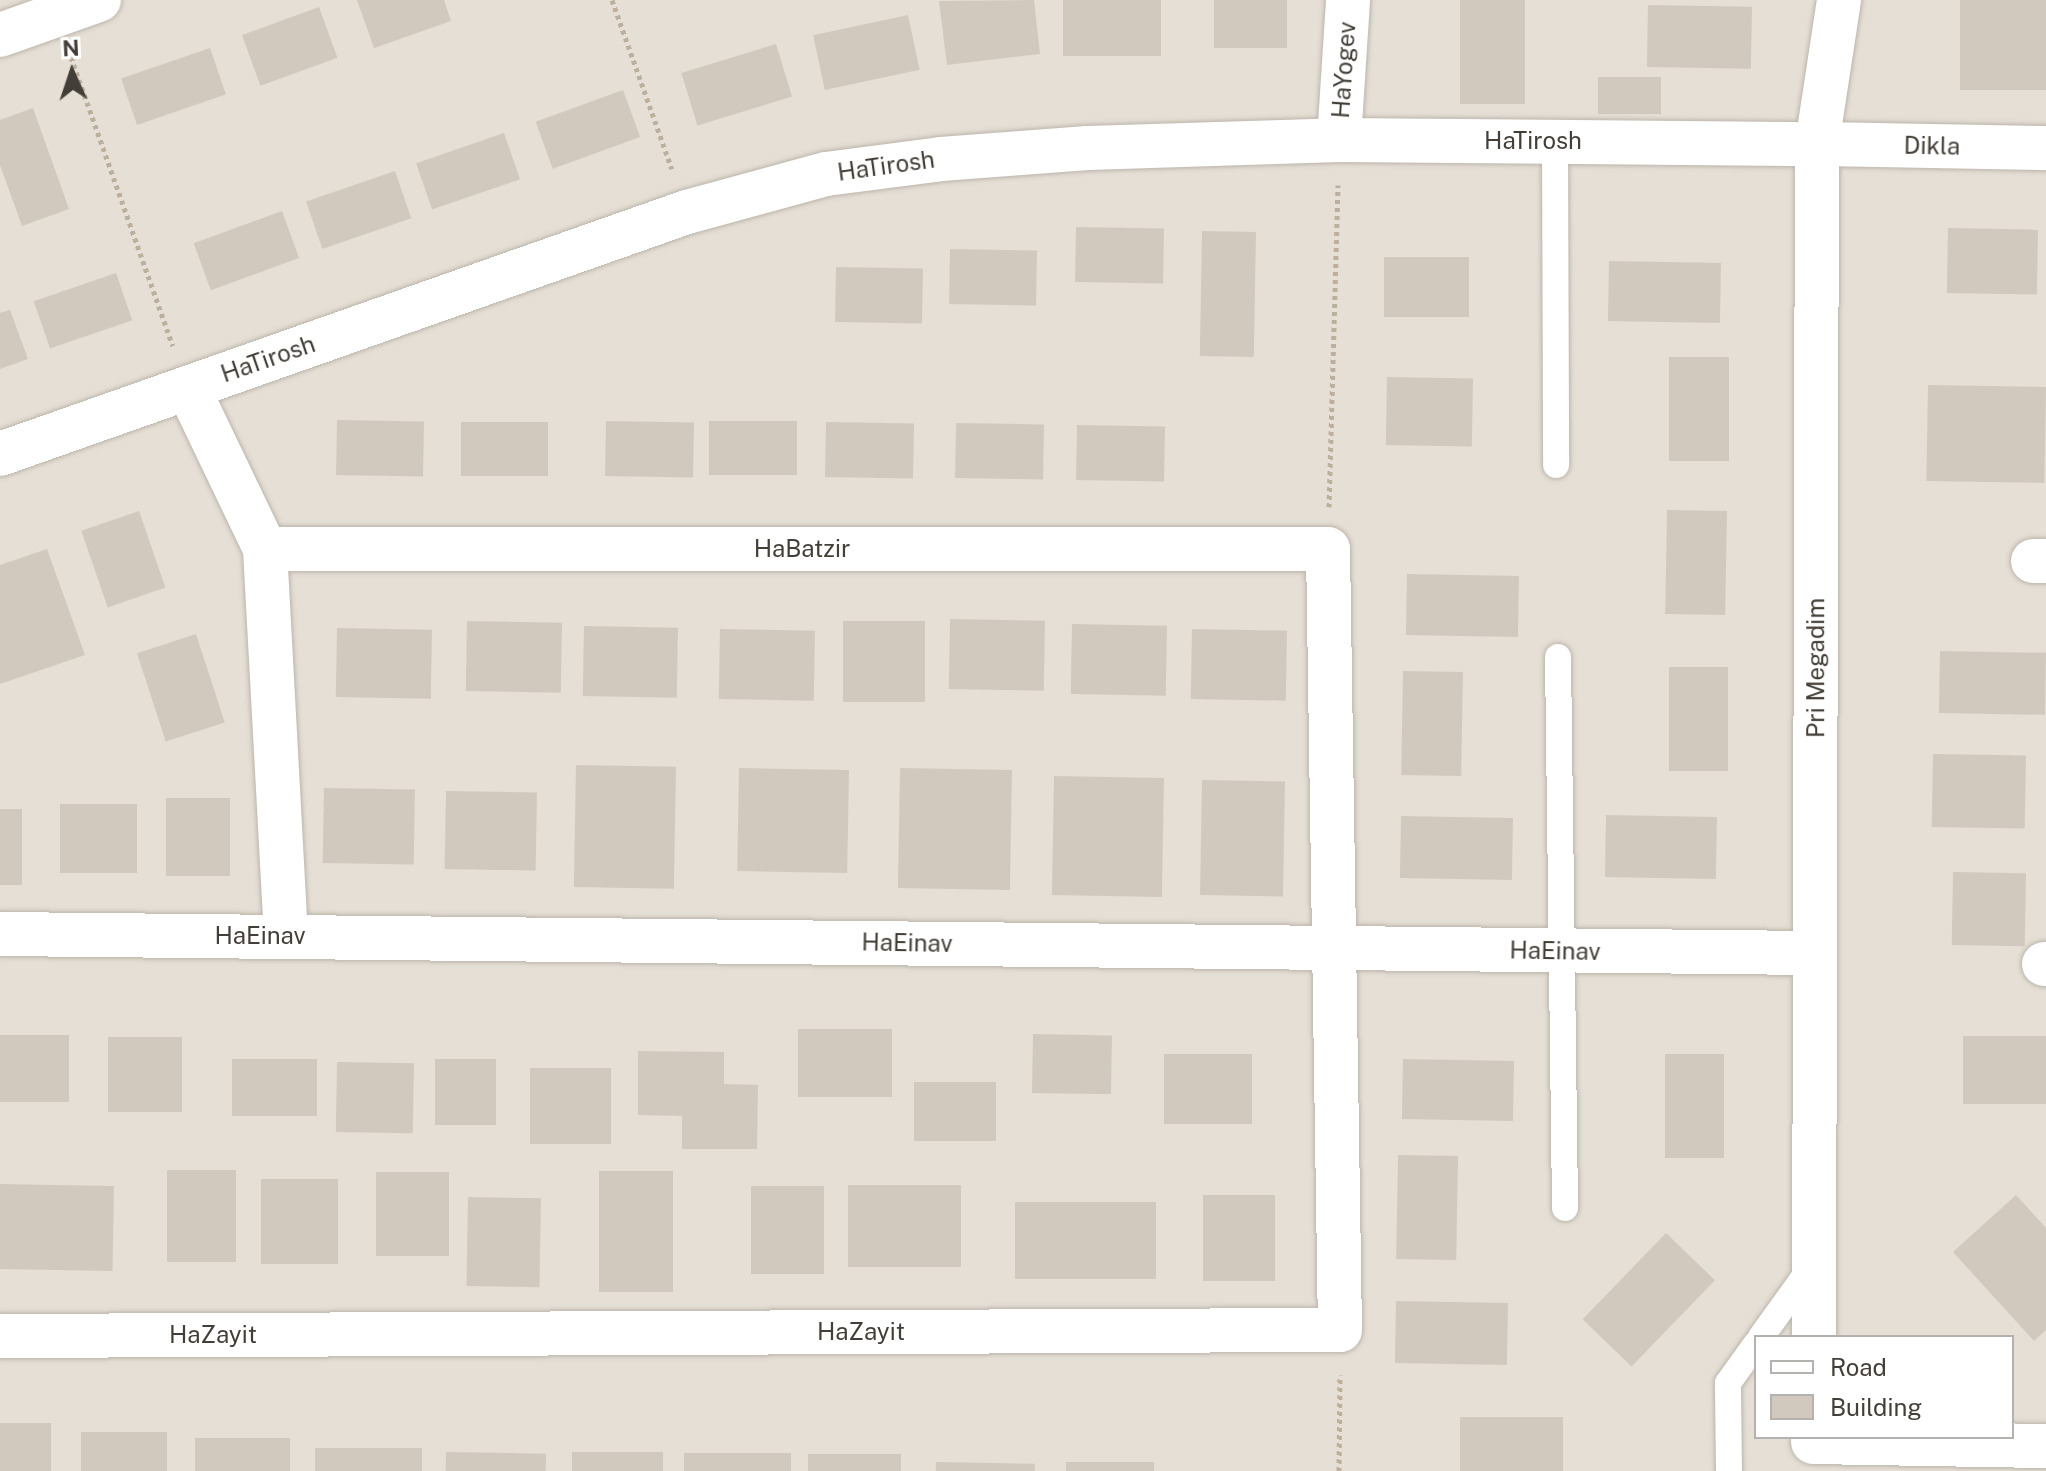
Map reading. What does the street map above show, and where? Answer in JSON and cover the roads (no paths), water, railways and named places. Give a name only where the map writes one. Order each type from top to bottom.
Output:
[{"type":"street","points":[[0,35],[99,0]]},
{"type":"street","name":"HaYogev","points":[[1339,140],[1348,0]]},
{"type":"street","name":"Pri Megadim","points":[[1814,1335],[1817,144],[1839,0]]},
{"type":"street","name":"HaTirosh","points":[[0,454],[687,212],[826,174],[941,159],[1339,140],[1817,144]]},
{"type":"street","name":"Dikla","points":[[1817,144],[2046,148]]},
{"type":"street","points":[[188,388],[265,549],[286,936]]},
{"type":"street","name":"HaBatzir","points":[[265,549],[1328,549],[1334,948]]},
{"type":"street","name":"HaEinav","points":[[0,934],[1815,953]]},
{"type":"street","name":"HaZayit","points":[[0,1336],[1340,1330],[1334,948]]},
{"type":"street","points":[[1813,1450],[2046,1446]]},
{"type":"lane","points":[[1555,141],[1556,465]]},
{"type":"lane","points":[[1558,657],[1565,1208]]},
{"type":"lane","points":[[1762,1335],[1814,1263]]},
{"type":"lane","points":[[1729,1471],[1728,1383],[1754,1347]]}]
